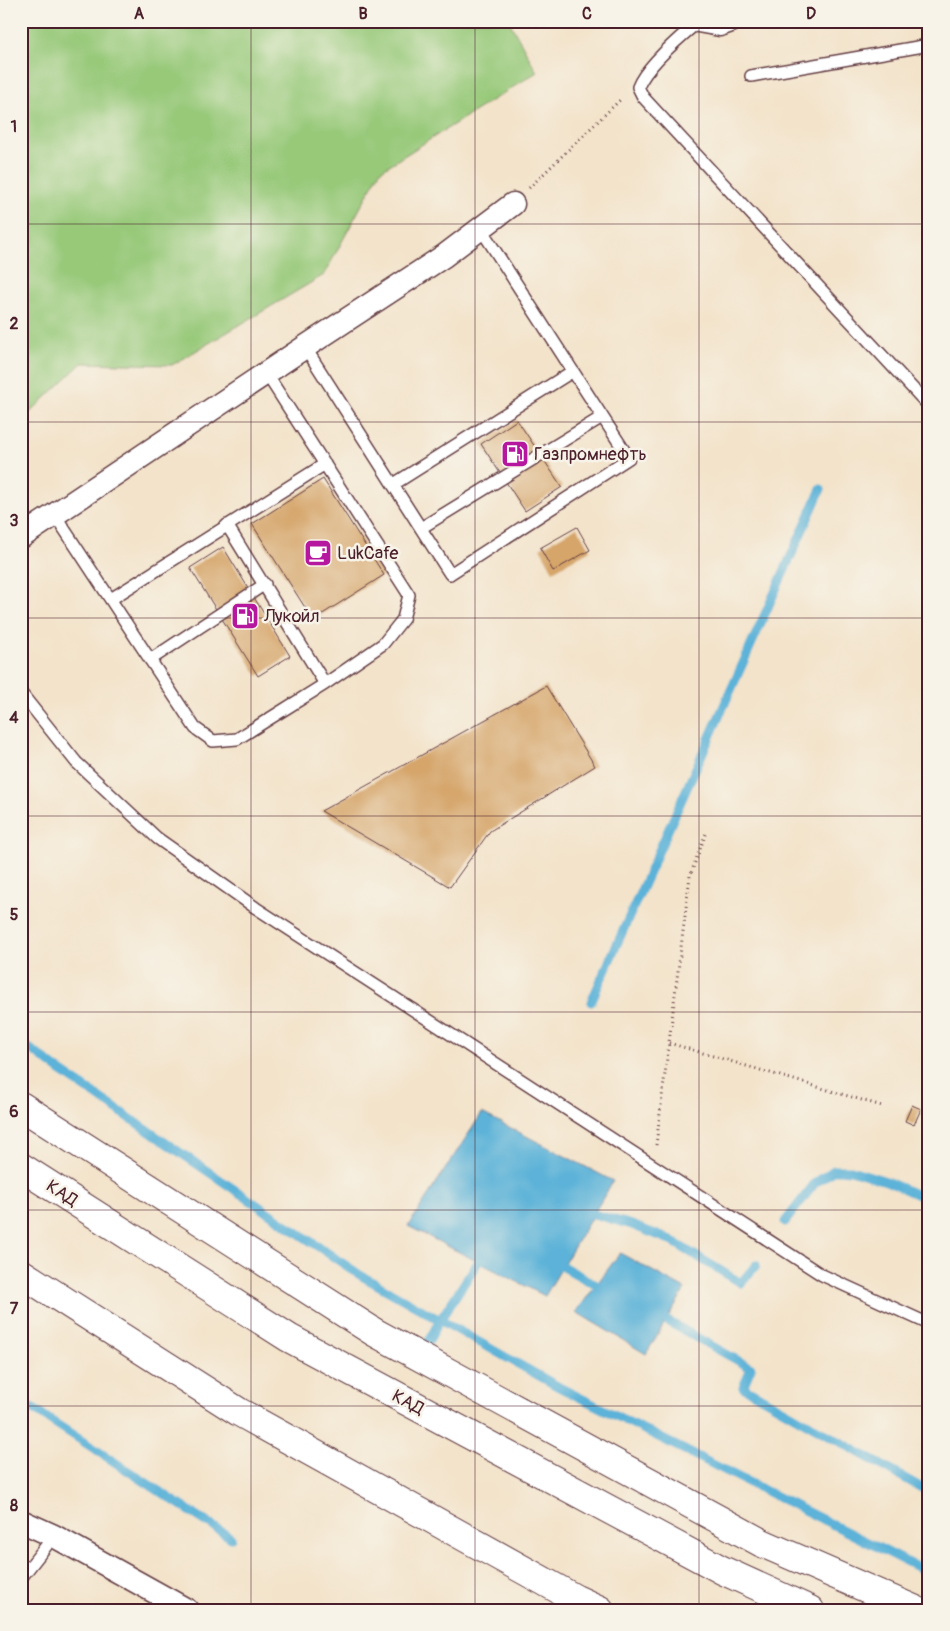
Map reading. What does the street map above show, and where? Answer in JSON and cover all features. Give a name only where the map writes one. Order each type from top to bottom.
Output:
[{"type":"main road","points":[[21,1106],[374,1332],[762,1543],[916,1610]]},
{"type":"main road","name":"КАД","points":[[21,1167],[289,1338],[722,1570],[810,1610]]},
{"type":"main road","points":[[21,1273],[239,1412],[576,1599],[600,1610]]},
{"type":"street","points":[[698,21],[720,25],[731,21]]},
{"type":"street","points":[[21,537],[444,256],[513,204]]},
{"type":"street","points":[[21,1521],[54,1536],[187,1610]]},
{"type":"lane","points":[[698,21],[642,77],[638,87],[643,97],[929,406]]},
{"type":"lane","points":[[751,76],[929,45]]},
{"type":"lane","points":[[305,347],[450,574],[629,458],[481,229]]},
{"type":"lane","points":[[394,484],[573,371]]},
{"type":"lane","points":[[54,515],[195,728],[213,741],[237,738],[325,684],[383,644],[402,619],[409,595],[266,373]]},
{"type":"lane","points":[[422,528],[602,416]]},
{"type":"lane","points":[[111,600],[325,464]]},
{"type":"lane","points":[[227,526],[265,584],[325,684]]},
{"type":"lane","points":[[150,660],[265,584]]},
{"type":"lane","points":[[21,694],[76,762],[157,838],[256,908],[822,1274],[929,1324]]},
{"type":"lane","points":[[21,1578],[54,1536]]},
{"type":"path","points":[[513,204],[622,98],[638,87]]},
{"type":"path","points":[[654,1165],[690,876],[706,833]]},
{"type":"path","points":[[669,1043],[882,1106]]},
{"type":"green space","points":[[21,21],[509,21],[537,72],[380,171],[324,275],[172,365],[82,363],[21,421]]},
{"type":"water","points":[[482,1113],[613,1181],[545,1296],[408,1226]]},
{"type":"water","points":[[620,1253],[685,1289],[646,1354],[576,1312]]},
{"type":"building","points":[[517,420],[562,487],[525,511],[481,444]]},
{"type":"building","points":[[323,479],[384,575],[313,620],[252,524]]},
{"type":"building","points":[[577,527],[590,550],[553,571],[540,548]]},
{"type":"building","points":[[223,547],[290,656],[258,676],[190,568]]},
{"type":"building","points":[[546,686],[595,766],[490,831],[450,887],[321,811]]},
{"type":"building","points":[[912,1105],[921,1109],[914,1125],[905,1121]]},
{"type":"waterway","points":[[591,1002],[821,489]]},
{"type":"waterway","points":[[21,1042],[59,1070],[360,1275],[559,1387],[929,1573]]},
{"type":"waterway","points":[[785,1222],[815,1183],[834,1170],[851,1170],[886,1181],[929,1200]]},
{"type":"waterway","points":[[583,1211],[632,1225],[670,1240],[741,1283],[756,1265]]},
{"type":"waterway","points":[[428,1342],[440,1320],[484,1253]]},
{"type":"waterway","points":[[553,1261],[605,1290]]},
{"type":"waterway","points":[[657,1315],[751,1368],[743,1387],[929,1492]]},
{"type":"waterway","points":[[21,1401],[231,1538]]},
{"type":"place","name":"Газпромнефть","points":[[515,454]]},
{"type":"place","name":"LukCafe","points":[[318,553]]},
{"type":"place","name":"Лукойл","points":[[245,616]]}]
